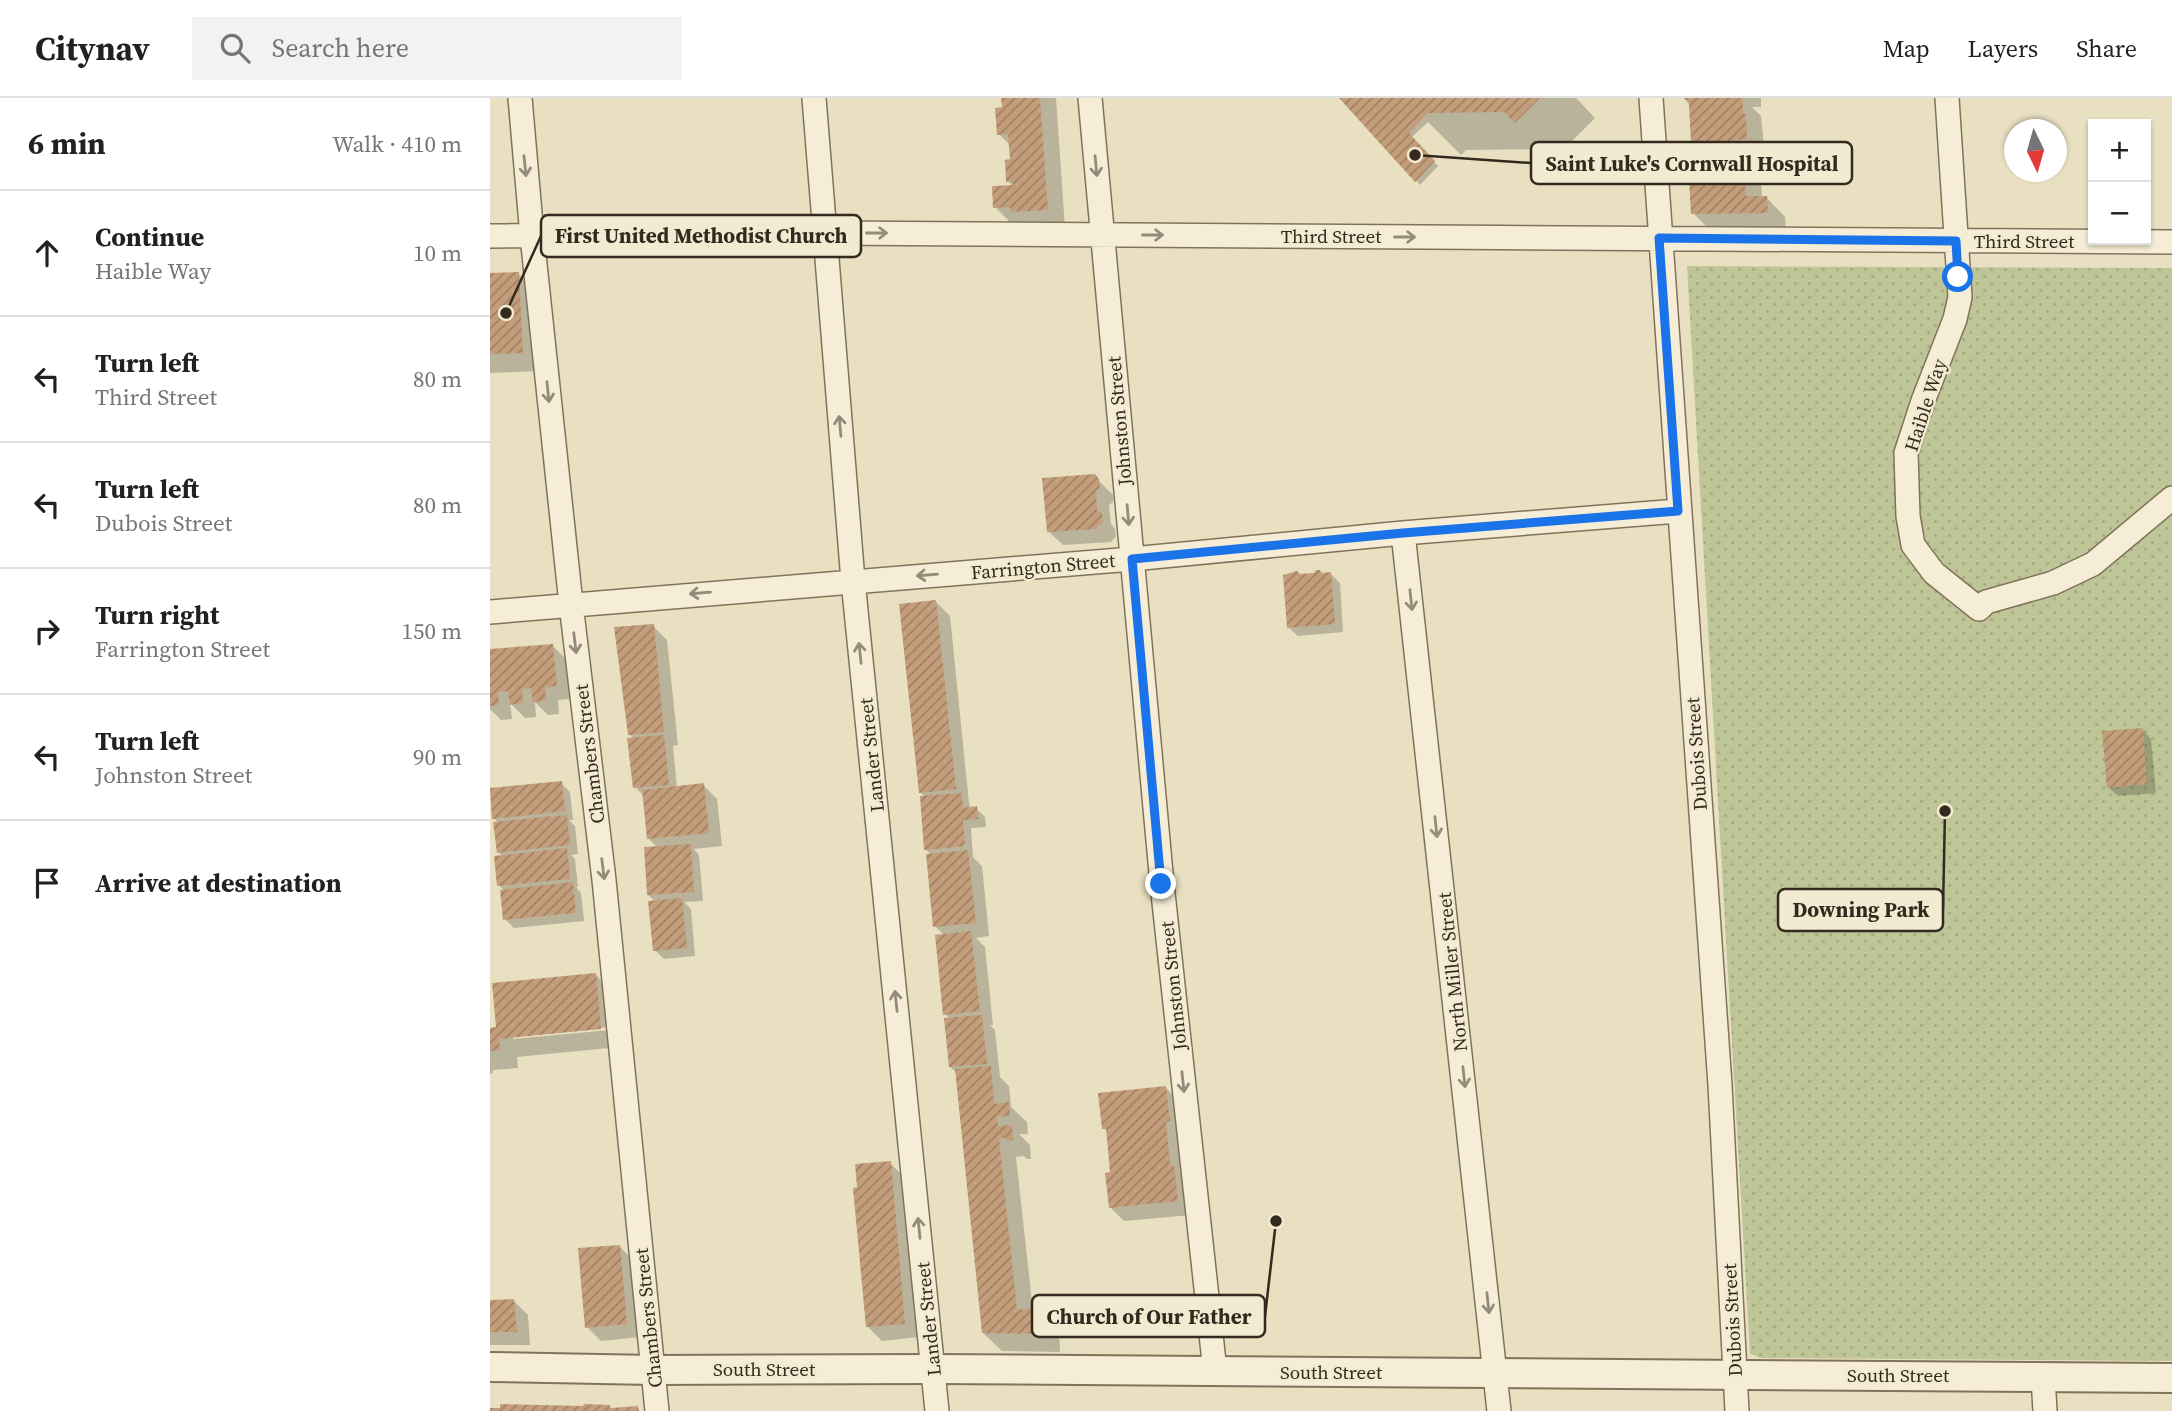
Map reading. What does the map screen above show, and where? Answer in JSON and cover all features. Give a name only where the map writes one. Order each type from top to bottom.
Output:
[{"type":"street","name":"Chambers Street","points":[[520,98],[571,604],[604,880],[657,1411]]},
{"type":"street","name":"Lander Street","points":[[814,98],[853,581],[937,1411]]},
{"type":"street","name":"Johnston Street","points":[[1090,98],[1161,884],[1215,1371]]},
{"type":"street","name":"Dubois Street","points":[[1651,98],[1720,1085],[1737,1411]]},
{"type":"street","points":[[1947,98],[1956,241]]},
{"type":"street","name":"Third Street","points":[[490,236],[825,233],[2172,242]]},
{"type":"street","name":"Haible Way","points":[[1956,241],[1959,297],[1955,319],[1906,453],[1908,516],[1913,545],[1934,573],[1979,609],[1986,602],[2053,583],[2093,564],[2172,498]]},
{"type":"street","name":"Farrington Street","points":[[490,612],[1678,511]]},
{"type":"street","name":"North Miller Street","points":[[1403,533],[1499,1411]]},
{"type":"street","name":"South Street","points":[[490,1367],[2172,1378]]},
{"type":"street","points":[[2043,1377],[2045,1411]]},
{"type":"green space","points":[[1687,266],[2172,268],[2172,1361],[1761,1358],[1750,1354]]},
{"type":"building","points":[[1001,98],[1040,98],[1048,210],[1011,212],[1010,207],[993,208],[992,186],[1013,185],[1013,182],[1006,182],[1005,160],[1010,159],[1008,134],[997,135],[995,108],[1002,107]]},
{"type":"building","points":[[1339,98],[1540,98],[1515,123],[1504,112],[1428,113],[1409,133],[1435,161],[1415,182]]},
{"type":"building","points":[[1684,98],[1743,98],[1747,139],[1732,140],[1733,150],[1748,149],[1748,162],[1743,162],[1746,196],[1767,196],[1768,213],[1691,214],[1689,104]]},
{"type":"building","points":[[519,272],[523,353],[490,354],[490,273]]},
{"type":"building","points":[[1095,474],[1100,487],[1096,491],[1097,510],[1102,513],[1103,522],[1097,529],[1047,532],[1042,478]]},
{"type":"building","points":[[1316,570],[1322,573],[1331,572],[1335,624],[1287,628],[1283,575],[1297,571],[1300,574],[1314,573]]},
{"type":"building","points":[[936,600],[956,789],[919,793],[899,604]]},
{"type":"building","points":[[654,624],[664,732],[628,735],[614,627]]},
{"type":"building","points":[[553,644],[557,686],[545,687],[546,701],[533,702],[531,688],[522,689],[523,703],[510,705],[508,691],[498,692],[499,705],[490,706],[490,649]]},
{"type":"building","points":[[2143,728],[2147,784],[2107,788],[2102,731]]},
{"type":"building","points":[[664,735],[669,785],[633,788],[627,738]]},
{"type":"building","points":[[562,781],[565,811],[492,819],[490,788]]},
{"type":"building","points":[[704,783],[709,833],[647,839],[642,790]]},
{"type":"building","points":[[962,793],[963,808],[977,806],[978,819],[963,820],[965,846],[924,850],[920,796]]},
{"type":"building","points":[[567,815],[570,845],[497,853],[493,822]]},
{"type":"building","points":[[691,844],[694,892],[647,895],[644,847]]},
{"type":"building","points":[[567,848],[570,879],[497,886],[494,856]]},
{"type":"building","points":[[968,850],[976,923],[933,927],[926,854]]},
{"type":"building","points":[[573,882],[576,913],[503,920],[500,890]]},
{"type":"building","points":[[682,898],[687,948],[653,951],[648,901]]},
{"type":"building","points":[[971,931],[980,1011],[943,1015],[935,935]]},
{"type":"building","points":[[596,973],[601,1029],[499,1039],[500,1050],[490,1051],[490,1028],[496,1027],[492,983]]},
{"type":"building","points":[[982,1015],[987,1064],[949,1067],[944,1018]]},
{"type":"building","points":[[991,1066],[994,1104],[1009,1102],[1010,1116],[996,1117],[998,1126],[1012,1125],[1013,1140],[999,1138],[1017,1310],[1041,1308],[1042,1334],[982,1333],[955,1069]]},
{"type":"building","points":[[1166,1086],[1170,1121],[1166,1122],[1170,1165],[1174,1165],[1178,1201],[1109,1208],[1105,1173],[1110,1172],[1106,1129],[1102,1129],[1098,1093]]},
{"type":"building","points":[[891,1161],[905,1324],[866,1327],[853,1188],[857,1187],[855,1164]]},
{"type":"building","points":[[620,1245],[627,1324],[585,1328],[578,1248]]},
{"type":"building","points":[[514,1299],[517,1332],[490,1332],[490,1300]]},
{"type":"building","points":[[500,1404],[584,1404],[610,1405],[610,1408],[638,1406],[639,1411],[490,1411],[490,1408],[500,1408]]},
{"type":"place","name":"Saint Luke's Cornwall Hospital","points":[[1415,155]]},
{"type":"place","name":"First United Methodist Church","points":[[506,313]]},
{"type":"place","name":"Downing Park","points":[[1945,811]]},
{"type":"place","name":"Church of Our Father","points":[[1276,1221]]},
{"type":"route","points":[[1161,884],[1132,559],[1403,533],[1678,511],[1659,238],[1956,241],[1958,277]]}]
